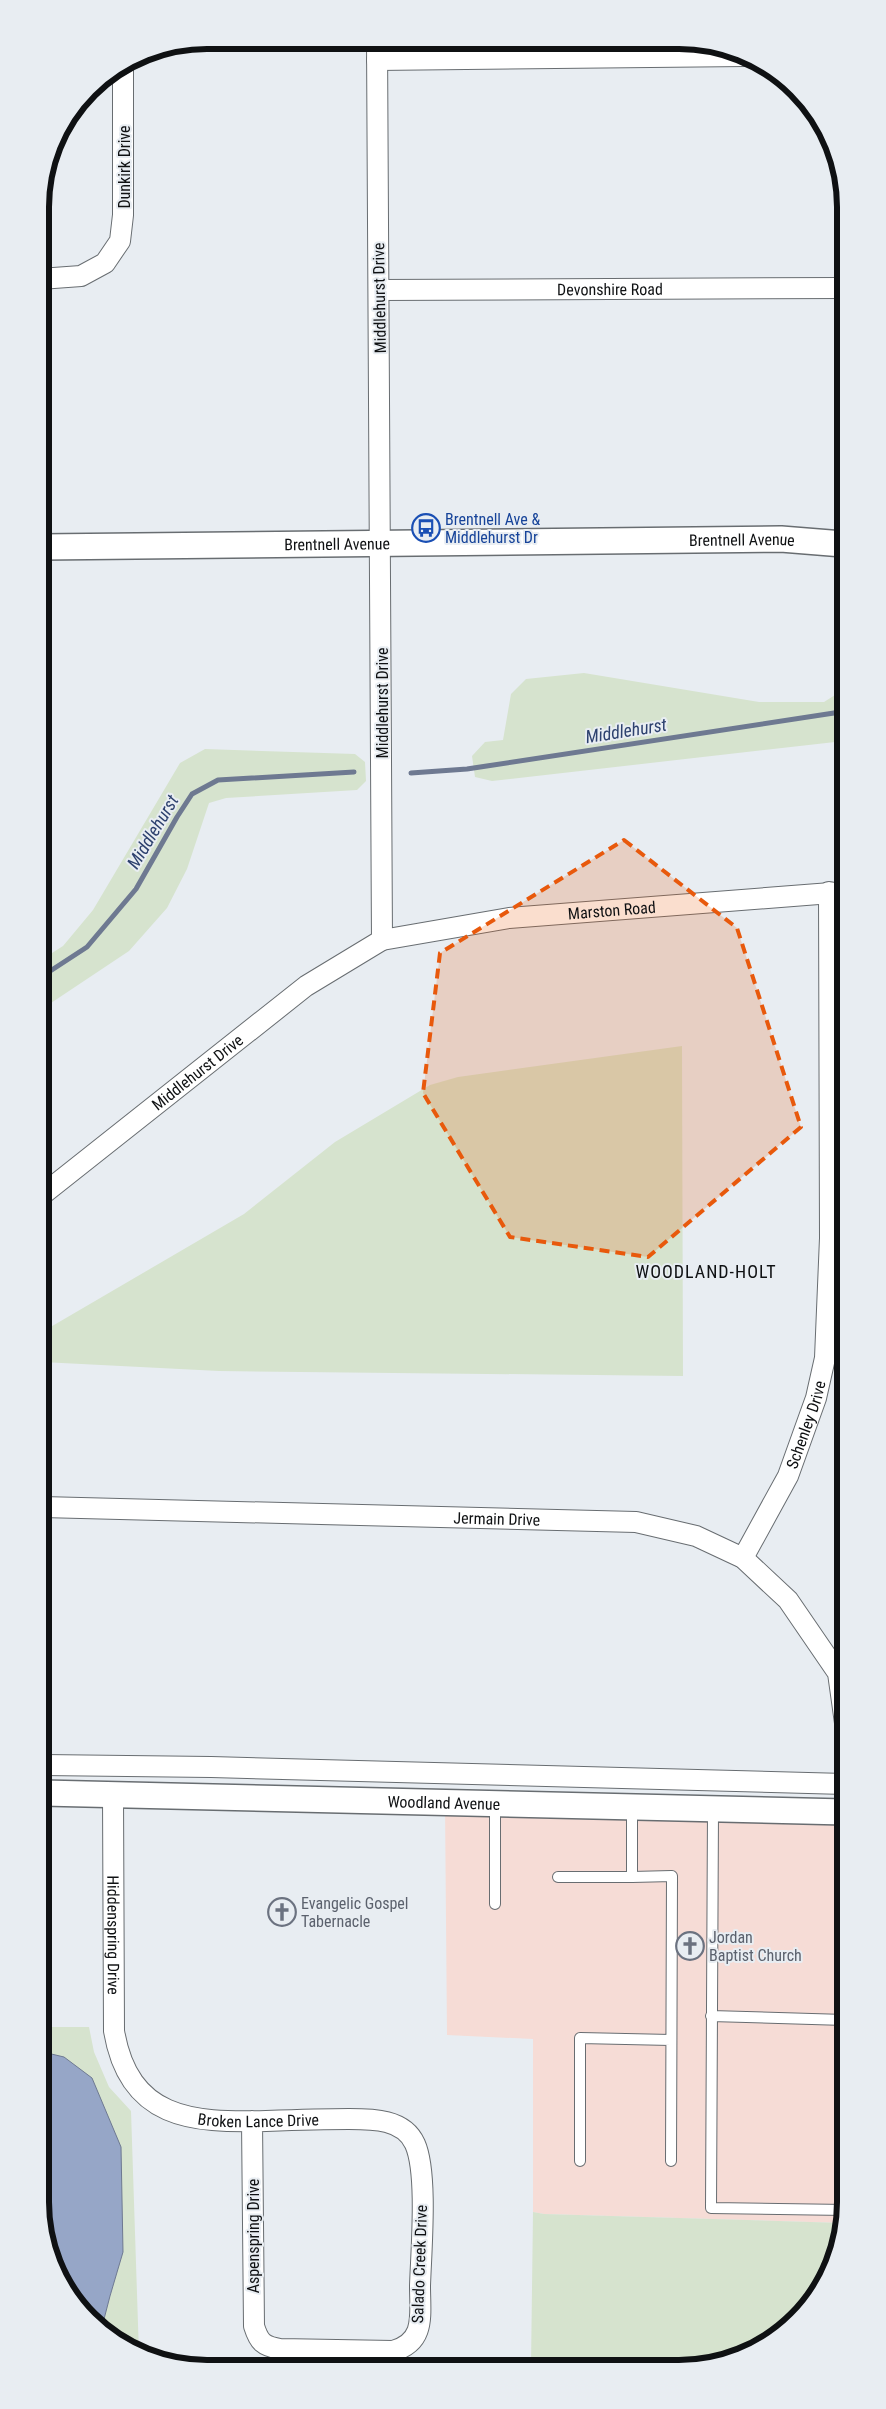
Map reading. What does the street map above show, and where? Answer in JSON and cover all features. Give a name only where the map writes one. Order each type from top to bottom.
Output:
[{"type":"street","points":[[377,50],[725,56]]},
{"type":"street","name":"Middlehurst Drive","points":[[49,1189],[306,986],[382,940],[377,50]]},
{"type":"street","name":"Dunkirk Drive","points":[[49,278],[81,276],[105,263],[120,241],[123,215],[123,73]]},
{"type":"street","name":"Devonshire Road","points":[[378,290],[837,288]]},
{"type":"street","name":"Brentnell Avenue","points":[[49,547],[781,539],[837,544]]},
{"type":"street","name":"Marston Road","points":[[382,940],[509,918],[837,892]]},
{"type":"street","name":"Schenley Drive","points":[[743,1558],[788,1476],[816,1398],[825,1358],[830,1238],[837,892]]},
{"type":"street","name":"Jermain Drive","points":[[49,1506],[636,1522],[696,1536],[743,1558],[788,1600],[837,1672]]},
{"type":"street","points":[[49,1765],[211,1767],[837,1784]]},
{"type":"street","name":"Woodland Avenue","points":[[49,1793],[837,1812]]},
{"type":"street","name":"Hiddenspring Drive","points":[[113,1795],[114,2031],[118,2053],[126,2072]]},
{"type":"street","name":"Broken Lance Drive","points":[[126,2072],[139,2089],[151,2100],[183,2116],[224,2122],[364,2119],[392,2123],[406,2130]]},
{"type":"street","name":"Aspenspring Drive","points":[[252,2121],[254,2326],[258,2340],[266,2347]]},
{"type":"street","name":"Salado Creek Drive","points":[[266,2347],[393,2351],[404,2348],[415,2340],[420,2318],[422,2180],[420,2160],[415,2143],[406,2130]]},
{"type":"lane","points":[[495,1904],[496,1804]]},
{"type":"lane","points":[[632,1807],[632,1876]]},
{"type":"lane","points":[[713,1809],[712,2208],[837,2210]]},
{"type":"lane","points":[[558,1877],[672,1876],[671,2161]]},
{"type":"lane","points":[[711,2016],[837,2020]]},
{"type":"lane","points":[[580,2161],[580,2038],[671,2040]]},
{"type":"highlighted area","points":[[624,840],[737,928],[801,1127],[648,1257],[510,1237],[423,1093],[440,953]]},
{"type":"shaded area","points":[[445,1804],[837,1813],[836,2223],[544,2214],[533,2212],[533,2039],[447,2035]]},
{"type":"green space","points":[[584,673],[759,702],[824,702],[837,694],[837,742],[492,781],[475,777],[472,756],[485,742],[503,740],[511,694],[526,679]]},
{"type":"green space","points":[[205,749],[355,754],[365,762],[366,781],[357,790],[226,798],[209,803],[187,869],[167,908],[129,951],[49,1004],[49,955],[63,946],[93,910],[180,763]]},
{"type":"green space","points":[[682,1046],[683,1376],[219,1371],[49,1362],[49,1328],[244,1214],[335,1142],[430,1085],[458,1077]]},
{"type":"green space","points":[[49,2027],[89,2027],[94,2052],[109,2087],[131,2111],[139,2344],[110,2328],[103,2322],[123,2251],[64,2057],[49,2053]]},
{"type":"green space","points":[[533,2212],[544,2214],[836,2223],[832,2243],[821,2272],[811,2290],[798,2307],[767,2334],[740,2348],[720,2355],[690,2360],[531,2360]]},
{"type":"water","points":[[49,2053],[64,2057],[92,2078],[121,2147],[123,2252],[103,2322],[88,2307],[75,2290],[57,2253],[50,2223],[49,2203]]},
{"type":"waterway","name":"Middlehurst","points":[[411,773],[467,769],[837,712]]},
{"type":"waterway","name":"Middlehurst","points":[[49,972],[87,947],[136,889],[192,794],[218,780],[354,772]]},
{"type":"place","name":"Brentnell Ave & Middlehurst Dr","points":[[426,528]]},
{"type":"place","name":"Evangelic Gospel Tabernacle","points":[[282,1912]]},
{"type":"place","name":"Jordan Baptist Church","points":[[690,1946]]},
{"type":"district","name":"WOODLAND-HOLT","points":[[706,1272]]}]
